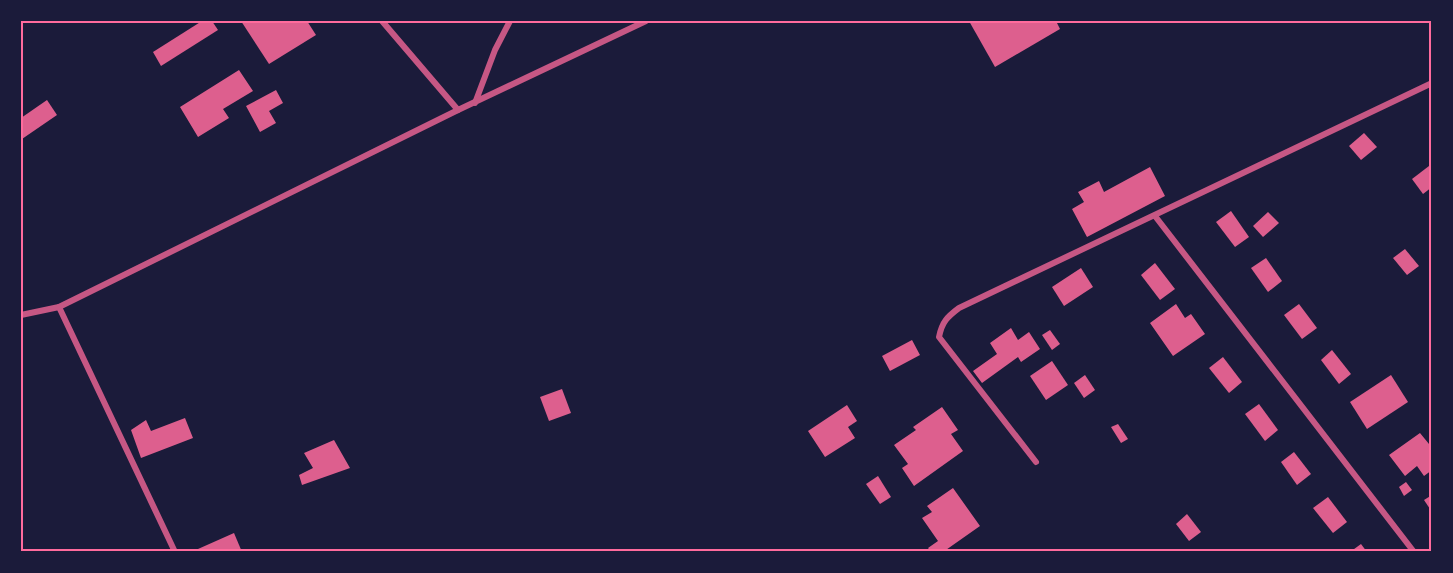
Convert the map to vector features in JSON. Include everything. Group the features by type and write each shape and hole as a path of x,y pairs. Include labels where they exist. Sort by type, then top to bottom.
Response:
{"street":[{"path":"382,21 458,110"},
{"path":"475,103 495,50 510,21"},
{"path":"21,315 59,307 458,110 646,21"},
{"path":"1036,462 939,337 946,318 959,308 1432,84"},
{"path":"1155,216 1414,552"},
{"path":"59,307 175,552"}],"building":[{"path":"202,21 212,21 218,30 161,66 153,52"},
{"path":"241,21 307,21 316,35 269,64"},
{"path":"969,21 1056,21 1060,29 995,67"},
{"path":"239,70 253,91 223,109 229,118 198,137 180,107"},
{"path":"276,90 283,103 269,111 276,123 260,132 246,106"},
{"path":"47,100 57,115 22,139 21,118"},
{"path":"1364,133 1377,147 1361,160 1349,146"},
{"path":"1429,166 1432,170 1432,187 1423,194 1412,179"},
{"path":"1150,167 1165,196 1087,237 1072,209 1084,202 1078,192 1099,181 1104,192"},
{"path":"1231,211 1249,237 1235,247 1216,222"},
{"path":"1268,212 1279,223 1263,237 1253,226"},
{"path":"1405,249 1419,266 1407,275 1393,258"},
{"path":"1266,258 1282,281 1268,292 1251,268"},
{"path":"1155,263 1175,289 1160,300 1141,275"},
{"path":"1081,268 1093,287 1064,306 1052,287"},
{"path":"1176,304 1185,318 1191,314 1205,334 1173,356 1150,323"},
{"path":"1299,304 1317,328 1302,339 1284,315"},
{"path":"1011,328 1018,340 1029,332 1040,349 1021,362 1018,357 982,383 973,371 997,354 990,343"},
{"path":"1050,330 1060,344 1052,350 1042,335"},
{"path":"912,340 920,355 890,371 882,356"},
{"path":"1332,350 1351,374 1339,384 1321,360"},
{"path":"1223,357 1242,382 1229,393 1209,368"},
{"path":"1052,361 1068,385 1046,400 1030,376"},
{"path":"1085,375 1095,390 1084,398 1074,383"},
{"path":"1391,375 1408,402 1367,429 1350,402"},
{"path":"562,389 571,413 549,421 540,397"},
{"path":"1259,404 1278,430 1265,441 1245,414"},
{"path":"847,405 857,421 848,427 855,438 825,457 808,431"},
{"path":"942,407 958,430 951,434 963,451 914,486 902,468 908,464 894,445 916,430 913,427"},
{"path":"185,418 193,438 141,458 131,430 146,420 151,431"},
{"path":"1118,424 1128,439 1121,443 1111,427"},
{"path":"1420,433 1429,444 1432,442 1432,470 1424,476 1417,466 1405,476 1389,455"},
{"path":"334,440 350,468 302,485 299,475 313,468 304,453"},
{"path":"1294,452 1311,474 1297,485 1281,462"},
{"path":"878,476 891,497 880,504 866,484"},
{"path":"1406,482 1412,490 1404,496 1399,487"},
{"path":"953,488 980,526 943,552 931,552 928,548 938,541 922,518 932,512 927,506"},
{"path":"1432,495 1432,512 1424,500"},
{"path":"1328,497 1347,522 1333,533 1313,508"},
{"path":"1187,514 1201,532 1189,541 1176,524"},
{"path":"234,533 242,552 199,552 198,549"},
{"path":"1361,544 1367,552 1350,552"}]}
